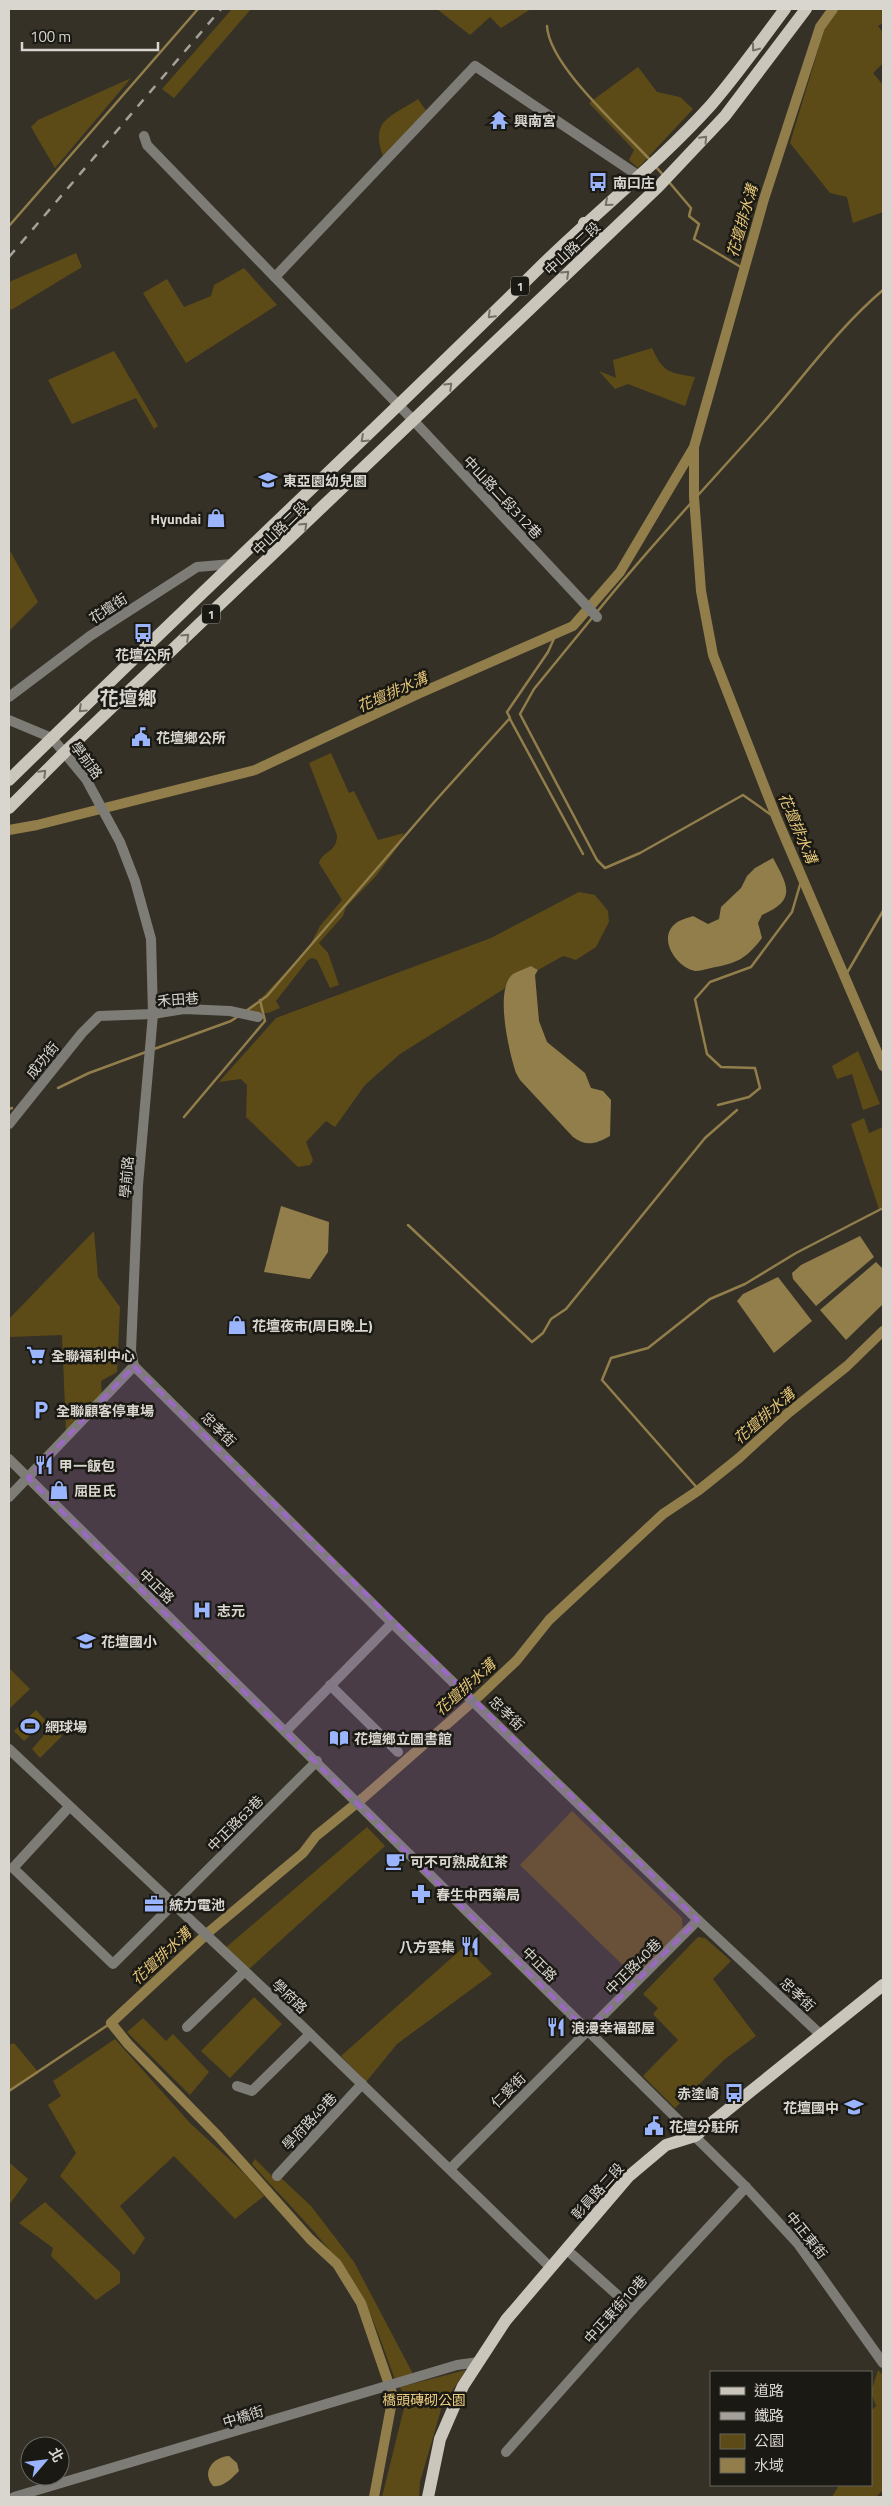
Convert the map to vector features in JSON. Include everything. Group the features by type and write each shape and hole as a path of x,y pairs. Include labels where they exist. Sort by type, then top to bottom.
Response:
{"main road":[{"name":"1","path":"642,174 714,101 784,9"},
{"name":"中山路二段","path":"9,780 232,564 407,413 604,238 658,187 741,97 806,9"},
{"name":"中山路二段","path":"9,808 407,413 584,223 642,174"},
{"path":"584,223 604,238"},
{"name":"彰員路二段","path":"428,2497 440,2439 463,2386 506,2320 566,2248 640,2165 666,2145 695,2136 883,1985"}],"street":[{"path":"275,277 475,66 642,174"},
{"name":"中山路二段312巷","path":"144,136 147,145 407,413 579,600 597,617"},
{"name":"花壇街","path":"9,697 90,636 198,567 232,564"},
{"path":"9,720 52,738"},
{"name":"學前路","path":"52,738 86,779 107,818 135,881 151,939 153,1014 138,1186 131,1351 134,1366"},
{"name":"禾田巷","path":"99,1016 153,1014 184,1009 230,1011 258,1017"},
{"name":"成功街","path":"9,1124 82,1033 99,1016"},
{"path":"9,1497 134,1366"},
{"name":"忠孝街","path":"134,1366 392,1622 698,1920 821,2035"},
{"name":"中正路","path":"9,1459 695,2136"},
{"path":"286,1732 392,1622"},
{"path":"330,1685 398,1752"},
{"name":"學府路","path":"9,1749 310,2034 550,2267"},
{"name":"中正路63巷","path":"11,1868 114,1964 317,1761"},
{"path":"11,1868 69,1807"},
{"name":"中正路40巷","path":"587,2031 698,1920"},
{"path":"188,2027 244,1972"},
{"name":"仁愛街","path":"450,2169 587,2031"},
{"path":"237,2086 252,2091 310,2034"},
{"name":"學府路49巷","path":"277,2176 362,2084"},
{"name":"中正東街","path":"695,2136 793,2238 883,2363"},
{"name":"中正東街10巷","path":"506,2452 633,2309 746,2187"},
{"path":"566,2248 633,2309"},
{"name":"中橋街","path":"14,2497 399,2384 456,2365 479,2362"}],"highlighted area":[{"path":"134,1366 698,1920 587,2031 28,1478"}],"green space":[{"path":"232,9 251,9 174,98 162,89"},
{"path":"437,9 531,9 501,28 490,17 470,35"},
{"path":"839,9 883,9 883,23 878,26 883,33 883,63 873,73 883,85 883,212 853,223 847,197 830,193 790,143 825,27"},
{"path":"638,67 657,92 680,97 693,109 638,168 629,160 634,150 589,103"},
{"path":"131,78 55,168 31,127 38,120"},
{"path":"418,99 427,112 384,159 379,136 384,122"},
{"path":"76,253 82,267 11,310 9,306 9,282"},
{"path":"244,268 277,305 186,363 143,293 167,279 184,307 211,296 214,285"},
{"path":"652,348 660,363 668,370 695,377 685,406 628,384 615,389 599,371 616,378 613,360"},
{"path":"114,351 158,426 154,429 136,398 72,424 48,380"},
{"path":"9,549 38,602 9,631"},
{"path":"331,753 349,793 354,791 378,840 404,833 399,845 376,876 346,907 343,916 319,943 328,953 339,985 330,988 317,960 312,958 308,960 276,1001 280,1008 268,1013 248,1012 308,949 320,926 342,900 319,863 323,856 335,845 337,835 309,763"},
{"path":"579,892 595,895 608,911 609,922 596,947 576,960 563,956 538,970 531,966 512,975 504,989 400,1054 365,1085 335,1127 326,1121 306,1142 313,1160 310,1165 298,1167 246,1117 247,1085 241,1079 219,1082 276,1018 491,938"},
{"path":"858,1051 880,1104 863,1110 852,1074 837,1079 832,1066"},
{"path":"864,1118 869,1133 883,1127 883,1206 879,1209 851,1124"},
{"path":"94,1231 98,1277 120,1307 117,1372 101,1381 102,1396 66,1432 62,1335 9,1337 9,1319"},
{"path":"9,1668 30,1689 9,1709"},
{"name":"網球場","path":"36,1710 46,1721 24,1741 14,1731"},
{"name":"網球場","path":"52,1726 62,1736 40,1758 32,1749"},
{"path":"572,1811 682,1918 683,1933 636,1978 520,1865"},
{"path":"367,1827 385,1846 249,1969 224,1949"},
{"path":"698,1937 705,1938 731,1961 713,1979 756,2036 725,2059 675,2108 643,2076 678,2040 653,2014 658,2008 643,1994"},
{"path":"465,1946 492,1974 397,2044 366,2082 341,2056"},
{"path":"254,1997 282,2024 230,2078 201,2051"},
{"path":"143,2018 166,2041 173,2034 209,2072 190,2095 127,2032"},
{"path":"115,2039 190,2123 245,2174 264,2196 235,2219 174,2156 120,2206 145,2238 134,2255 60,2176 76,2153 48,2105 61,2096 53,2081"},
{"path":"14,2043 39,2073 9,2091 9,2045"},
{"path":"255,2159 274,2178 278,2175 311,2206 354,2262 413,2374 395,2379 370,2314 349,2276 323,2242 252,2164"},
{"path":"11,2164 28,2179 9,2205 9,2165"},
{"path":"45,2202 120,2272 120,2283 96,2300 51,2256 53,2248 19,2223"},
{"name":"橋頭磚砌公園","path":"466,2370 442,2406 420,2482 419,2497 382,2497 406,2400 400,2387"},
{"path":"878,2370 883,2375 883,2490 876,2497 832,2497 838,2486 872,2486 872,2410 876,2406 872,2389"}],"water":[{"path":"773,858 783,877 786,891 785,898 781,904 762,915 758,923 762,938 751,951 734,962 695,971 688,969 676,959 669,945 668,937 670,930 675,924 693,916 708,924 719,919 721,907 741,888 747,876 755,868"},
{"path":"531,966 538,970 535,975 539,1021 547,1042 585,1073 591,1088 603,1091 611,1100 610,1136 600,1141 587,1143 573,1137 520,1080 516,1073 507,1036 504,993 507,982 513,974"},
{"path":"281,1206 329,1222 328,1252 310,1279 264,1272"},
{"path":"860,1236 874,1257 816,1306 793,1279 792,1273 801,1265"},
{"path":"876,1262 883,1269 883,1304 846,1340 820,1310"},
{"path":"778,1277 812,1321 774,1353 737,1301 743,1294"},
{"path":"229,2456 237,2463 239,2471 224,2484 213,2486 208,2476 210,2466 218,2459"}],"waterway":[{"path":"9,226 198,9"},
{"name":"花壇排水溝","path":"9,830 37,825 255,770 418,694 573,626 620,572 694,447 764,199 820,27 833,9"},
{"path":"547,26 551,42 560,60 573,78 651,161"},
{"path":"656,167 664,176"},
{"path":"669,182 691,208 689,216 699,224 694,239 744,269"},
{"path":"597,612 851,320 883,290"},
{"name":"花壇排水溝","path":"694,448 694,497 701,591 713,655 777,819 883,1066"},
{"path":"592,618 534,689 520,714 597,860 605,868 640,853 743,795 777,819"},
{"path":"246,1011 267,996 436,800 510,718 507,712 548,652 556,634"},
{"path":"510,719 583,854"},
{"path":"718,1105 749,1097 760,1088 755,1068 721,1067 707,1054 695,999 710,982 751,967 792,912 802,878"},
{"path":"844,978 883,911"},
{"path":"184,1117 265,1021 260,1000"},
{"path":"154,1049 231,1021 237,1017"},
{"path":"58,1088 89,1073 146,1052"},
{"path":"408,1225 532,1342 543,1333 551,1319 566,1309 705,1138 737,1110"},
{"path":"699,1490 602,1380 611,1358 648,1348 710,1299 745,1284 796,1253 883,1208"},
{"name":"花壇排水溝","path":"374,2497 393,2396 361,2303 337,2264 310,2239 218,2136 128,2044 111,2023 210,1931 303,1853 316,1836 363,1798 479,1696 517,1660 549,1620 663,1514 699,1490 739,1458 787,1414 847,1366 883,1331"},
{"name":"花壇排水溝","path":"9,2091 111,2023"}],"railway":[{"path":"9,257 221,9"}],"place":[{"name":"興南宮","path":"499,120"},
{"name":"南口庄","path":"598,182"},
{"name":"東亞園幼兒園","path":"268,480"},
{"name":"Hyundai","path":"216,518"},
{"name":"花壇公所","path":"143,633"},
{"name":"花壇鄉公所","path":"141,737"},
{"name":"花壇夜市(周日晚上)","path":"237,1325"},
{"name":"全聯福利中心","path":"36,1355"},
{"name":"全聯顧客停車場","path":"41,1410"},
{"name":"甲一飯包","path":"44,1465"},
{"name":"屈臣氏","path":"59,1490"},
{"name":"志元","path":"202,1610"},
{"name":"花壇國小","path":"86,1641"},
{"name":"網球場","path":"30,1726"},
{"name":"花壇鄉立圖書館","path":"339,1738"},
{"name":"可不可熟成紅茶","path":"395,1861"},
{"name":"春生中西藥局","path":"421,1894"},
{"name":"統力電池","path":"154,1904"},
{"name":"八方雲集","path":"470,1946"},
{"name":"浪漫幸福部屋","path":"556,2027"},
{"name":"赤塗崎","path":"734,2093"},
{"name":"花壇國中","path":"854,2107"},
{"name":"花壇分駐所","path":"654,2126"}],"district":[{"name":"花壇鄉","path":"128,697"}]}
